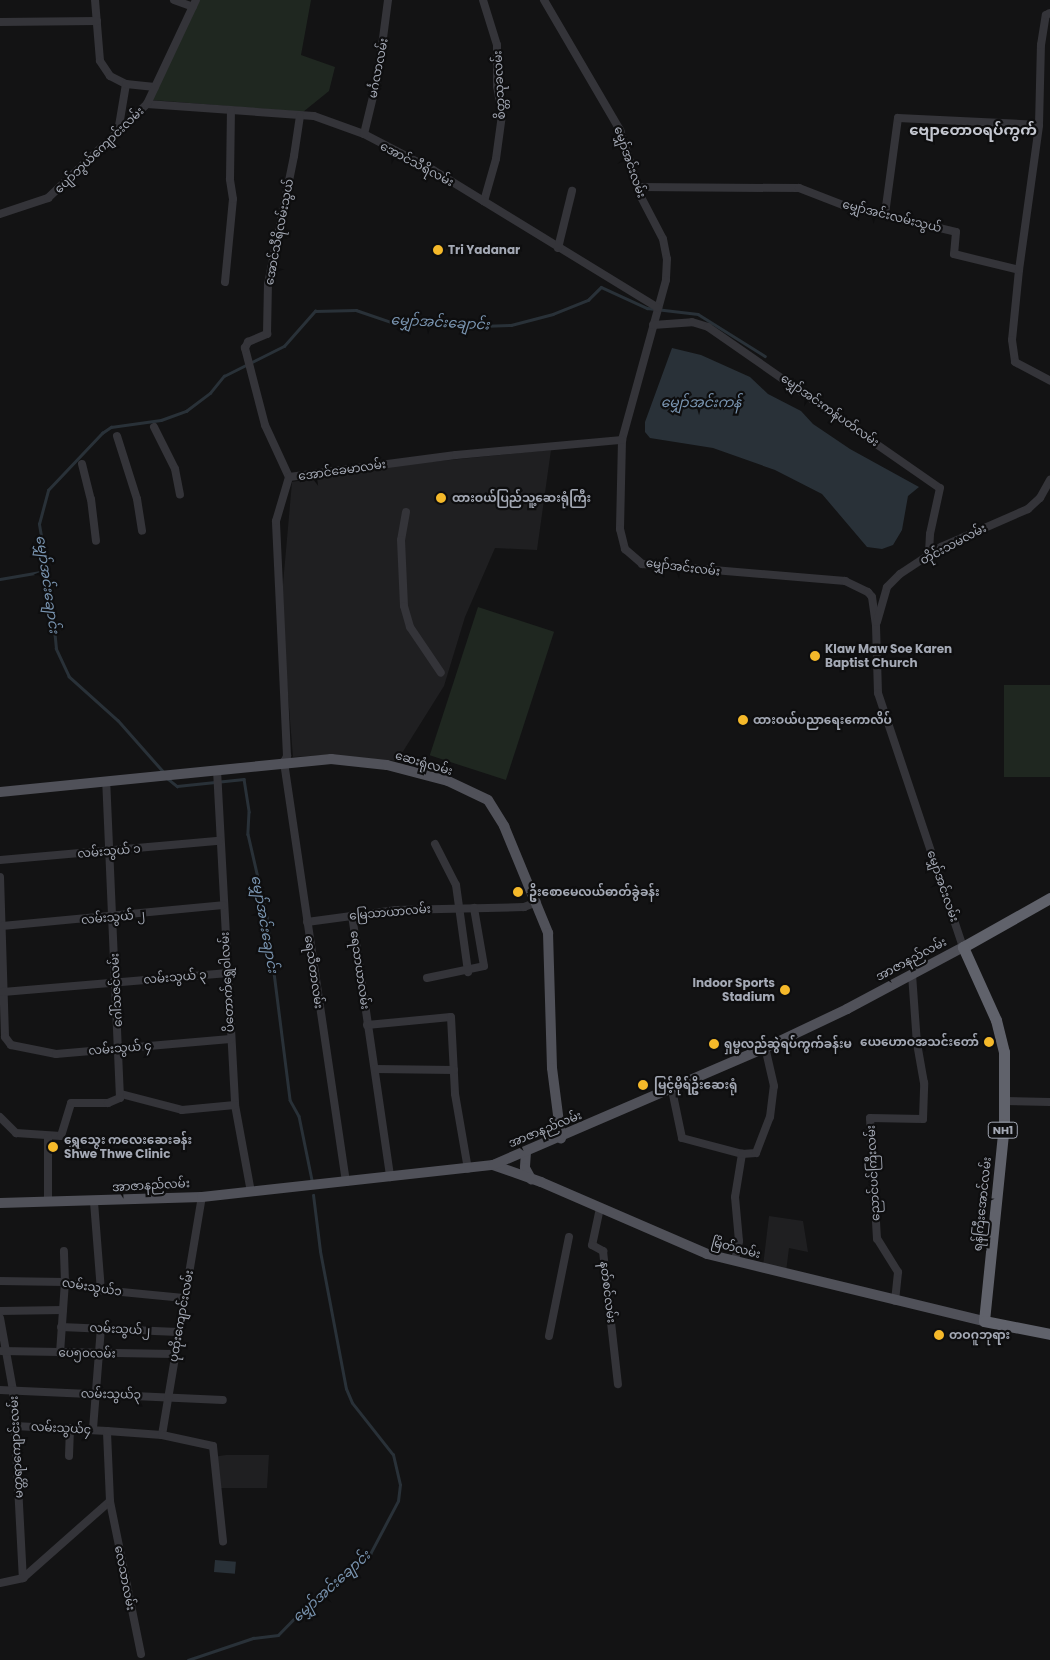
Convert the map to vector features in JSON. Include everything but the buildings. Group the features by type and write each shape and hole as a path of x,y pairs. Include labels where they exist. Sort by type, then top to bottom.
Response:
{"highway":[{"name":"အာဇာနည်လမ်း","path":"963,946 1050,898"},
{"name":"ရန်ကြီးအောင်လမ်း","path":"963,946 996,1020 1004,1052 1004,1101 984,1321"},
{"path":"984,1321 1050,1334"}],"main road":[{"name":"ဆေးရုံလမ်း","path":"0,792 284,762 331,759 362,760 448,781 488,800 504,826 537,902 548,934 551,953 552,1068 560,1138"},
{"name":"အာဇာနည်လမ်း","path":"0,1203 94,1202 202,1197 493,1165 672,1090 765,1048 912,974 963,946"},
{"path":"526,1152 525,1168 531,1178"},
{"name":"မြိတ်လမ်း","path":"493,1165 531,1178 707,1254 894,1301 984,1321"}],"street":[{"path":"95,0 100,61 110,76 126,84 155,87"},
{"path":"174,0 194,4"},
{"name":"မင်္ဂလာလမ်း","path":"364,134 378,76 388,0"},
{"name":"စိတ္တသုခလမ်း","path":"483,0 497,45 497,86 502,115 496,159 484,201"},
{"name":"မျှော်အင်းလမ်း","path":"544,0 620,130 638,187 665,247 666,280 622,440 620,528 625,550 632,558 642,564 845,581 858,585 872,598 876,626 878,693 963,946"},
{"name":"ပျော်ဘွယ်ကျောင်းလမ်း","path":"0,214 48,198 118,133 146,104 194,4"},
{"path":"1050,13 1046,15 1041,45 1039,125 1019,270 1012,340 1015,362 1050,380"},
{"path":"0,22 97,21"},
{"path":"118,133 126,84"},
{"name":"အောင်သီရိလမ်း","path":"146,104 314,116 364,134 484,201 658,308"},
{"path":"225,282 233,199 230,179 231,111"},
{"name":"အောင်သီရိလမ်းသွယ်","path":"289,478 265,425 245,348 248,342 267,334 268,284 294,156 300,116"},
{"path":"885,214 898,118 1039,125"},
{"name":"မျှော်အင်းလမ်းသွယ်","path":"638,187 799,188 843,205 956,232 954,254 1019,270"},
{"path":"558,248 572,191"},
{"name":"မျှော်အင်းကန်ပတ်လမ်း","path":"653,325 692,322 708,327 940,488 930,534 929,555"},
{"path":"154,427 175,469 180,495"},
{"path":"117,436 136,499 142,531"},
{"name":"အောင်ခေမာလမ်း","path":"284,762 287,756 276,522 289,478 456,455 622,440"},
{"path":"82,464 91,499 96,542"},
{"name":"တိုင်းသမလမ်း","path":"876,626 887,587 900,574 929,555 1028,509 1040,498 1050,480"},
{"path":"406,512 401,540 404,606 410,627 441,673"},
{"name":"ရေသီတာလမ်း","path":"284,762 306,922 346,1182"},
{"name":"ပိတောက်ရွှေဝါလမ်း","path":"217,770 219,841 235,1105 251,1192"},
{"name":"ဂေါ်သဇင်လမ်း","path":"106,782 121,1094"},
{"name":"လမ်းသွယ် ၁","path":"0,860 219,841"},
{"path":"435,844 456,885 462,908 468,972"},
{"path":"0,877 3,992"},
{"name":"မြေသာယာလမ်း","path":"306,922 352,915 462,908 524,907 537,902"},
{"name":"လမ်းသွယ် ၂","path":"2,926 223,906"},
{"path":"427,978 468,972 484,966 474,908"},
{"name":"ရေသာယာလမ်း","path":"352,915 367,1025 376,1069 390,1177"},
{"name":"လမ်းသွယ် ၃","path":"3,992 228,973"},
{"name":"ညောင်ပင်ကြီးလမ်း","path":"894,1301 898,1272 877,1239 870,1118 923,1119 924,1083 917,1044 912,974"},
{"name":"လမ်းသွယ် ၄","path":"3,992 5,1038 11,1045 56,1054 230,1039"},
{"name":"ရေသာယာလမ်း","path":"367,1025 451,1017 454,1070 468,1169"},
{"path":"672,1090 682,1138 742,1154 756,1153 770,1117 774,1086 765,1048"},
{"path":"376,1069 454,1070"},
{"path":"0,1117 16,1133 48,1138 64,1135 71,1103 108,1103 119,1100 121,1094 182,1110 235,1105"},
{"path":"1004,1101 1050,1102"},
{"path":"48,1138 48,1201"},
{"path":"735,1260 739,1241 735,1197 742,1154"},
{"name":"ပုထိုးကျောင်းလမ်း","path":"162,1435 174,1354 202,1197"},
{"path":"94,1202 101,1290"},
{"name":"နတ်စင်လမ်း","path":"600,1208 592,1245 603,1250 618,1384"},
{"path":"549,1336 569,1237"},
{"path":"60,1353 65,1282 64,1251"},
{"name":"လမ်းသွယ်၁","path":"0,1281 65,1282 101,1290 184,1298"},
{"path":"0,1311 62,1310"},
{"name":"မတ္တရာကျောင်းလမ်း","path":"0,1318 3,1351 13,1390 23,1578"},
{"name":"လမ်းသွယ်၂","path":"61,1328 178,1332"},
{"path":"93,1429 101,1328"},
{"name":"ပေ၅၀လမ်း","path":"3,1351 174,1354"},
{"name":"လမ်းသွယ်၃","path":"0,1390 168,1395 223,1400"},
{"name":"လမ်းသွယ်၄","path":"15,1426 107,1431"},
{"path":"69,1456 70,1428"},
{"path":"0,1583 23,1578 110,1501 107,1431 162,1435 213,1446 223,1541"},
{"name":"လေသာလမ်း","path":"110,1501 141,1654"}],"shaded area":[{"path":"198,0 311,0 301,55 335,67 329,91 303,112 152,100"},
{"path":"551,450 537,550 495,548 465,617 444,686 397,761 325,755 293,757 281,607 292,482 390,466"},
{"path":"478,607 554,632 506,780 430,755"},
{"path":"1004,685 1050,685 1050,777 1004,777"},
{"path":"769,1216 803,1221 808,1252 789,1248 786,1272 763,1266"},
{"path":"226,1455 269,1455 267,1488 215,1488 213,1457"}],"water":[{"name":"မျှော်အင်းကန်","path":"672,348 701,355 750,377 768,394 801,411 813,424 850,449 919,487 908,496 902,530 893,545 882,549 867,547 822,494 775,470 713,448 650,438 645,432 645,422"},
{"path":"215,1560 236,1562 235,1574 214,1572"}],"waterway":[{"name":"မျှော်အင်းချောင်း","path":"163,772 118,721 69,677 56,649 50,588 39,524 48,490 102,433 111,427 161,420 186,411 210,393 224,376 284,346 315,311 356,310 391,322 481,326 511,325 553,314 588,300 601,287 647,308 698,314 765,356"},
{"path":"0,579 47,571"},
{"name":"မျှော်အင်းချောင်း","path":"167,778 177,786 244,779 249,812 248,834 267,917 290,1100 299,1116 312,1180"},
{"name":"မျှော်အင်းချောင်း","path":"188,1660 253,1638 278,1635 318,1594 370,1554 398,1501 400,1485 393,1455 352,1403 346,1389 320,1251 313,1195"}],"place":[{"name":"Tri Yadanar","path":"438,250"},
{"name":"ထားဝယ်ပြည်သူ့ဆေးရုံကြီး","path":"441,498"},
{"name":"Klaw Maw Soe Karen Baptist Church","path":"815,656"},
{"name":"ထားဝယ်ပညာရေးကောလိပ်","path":"743,720"},
{"name":"ဦးစောမေလယ်ဓာတ်ခွဲခန်း","path":"518,892"},
{"name":"Indoor Sports Stadium","path":"785,990"},
{"name":"ယေဟောဝအသင်းတော်","path":"989,1042"},
{"name":"ရှမ္မလည်ဆွဲရပ်ကွက်ခန်းမ","path":"714,1044"},
{"name":"မြင့်မိုရ်ဦးဆေးရုံ","path":"643,1085"},
{"name":"ရွှေသွေး ကလေးဆေးခန်း Shwe Thwe Clinic","path":"53,1147"},
{"name":"တဝဂူဘုရား","path":"939,1335"}],"district":[{"name":"ဗျောတောဝရပ်ကွက်","path":"973,130"}]}
